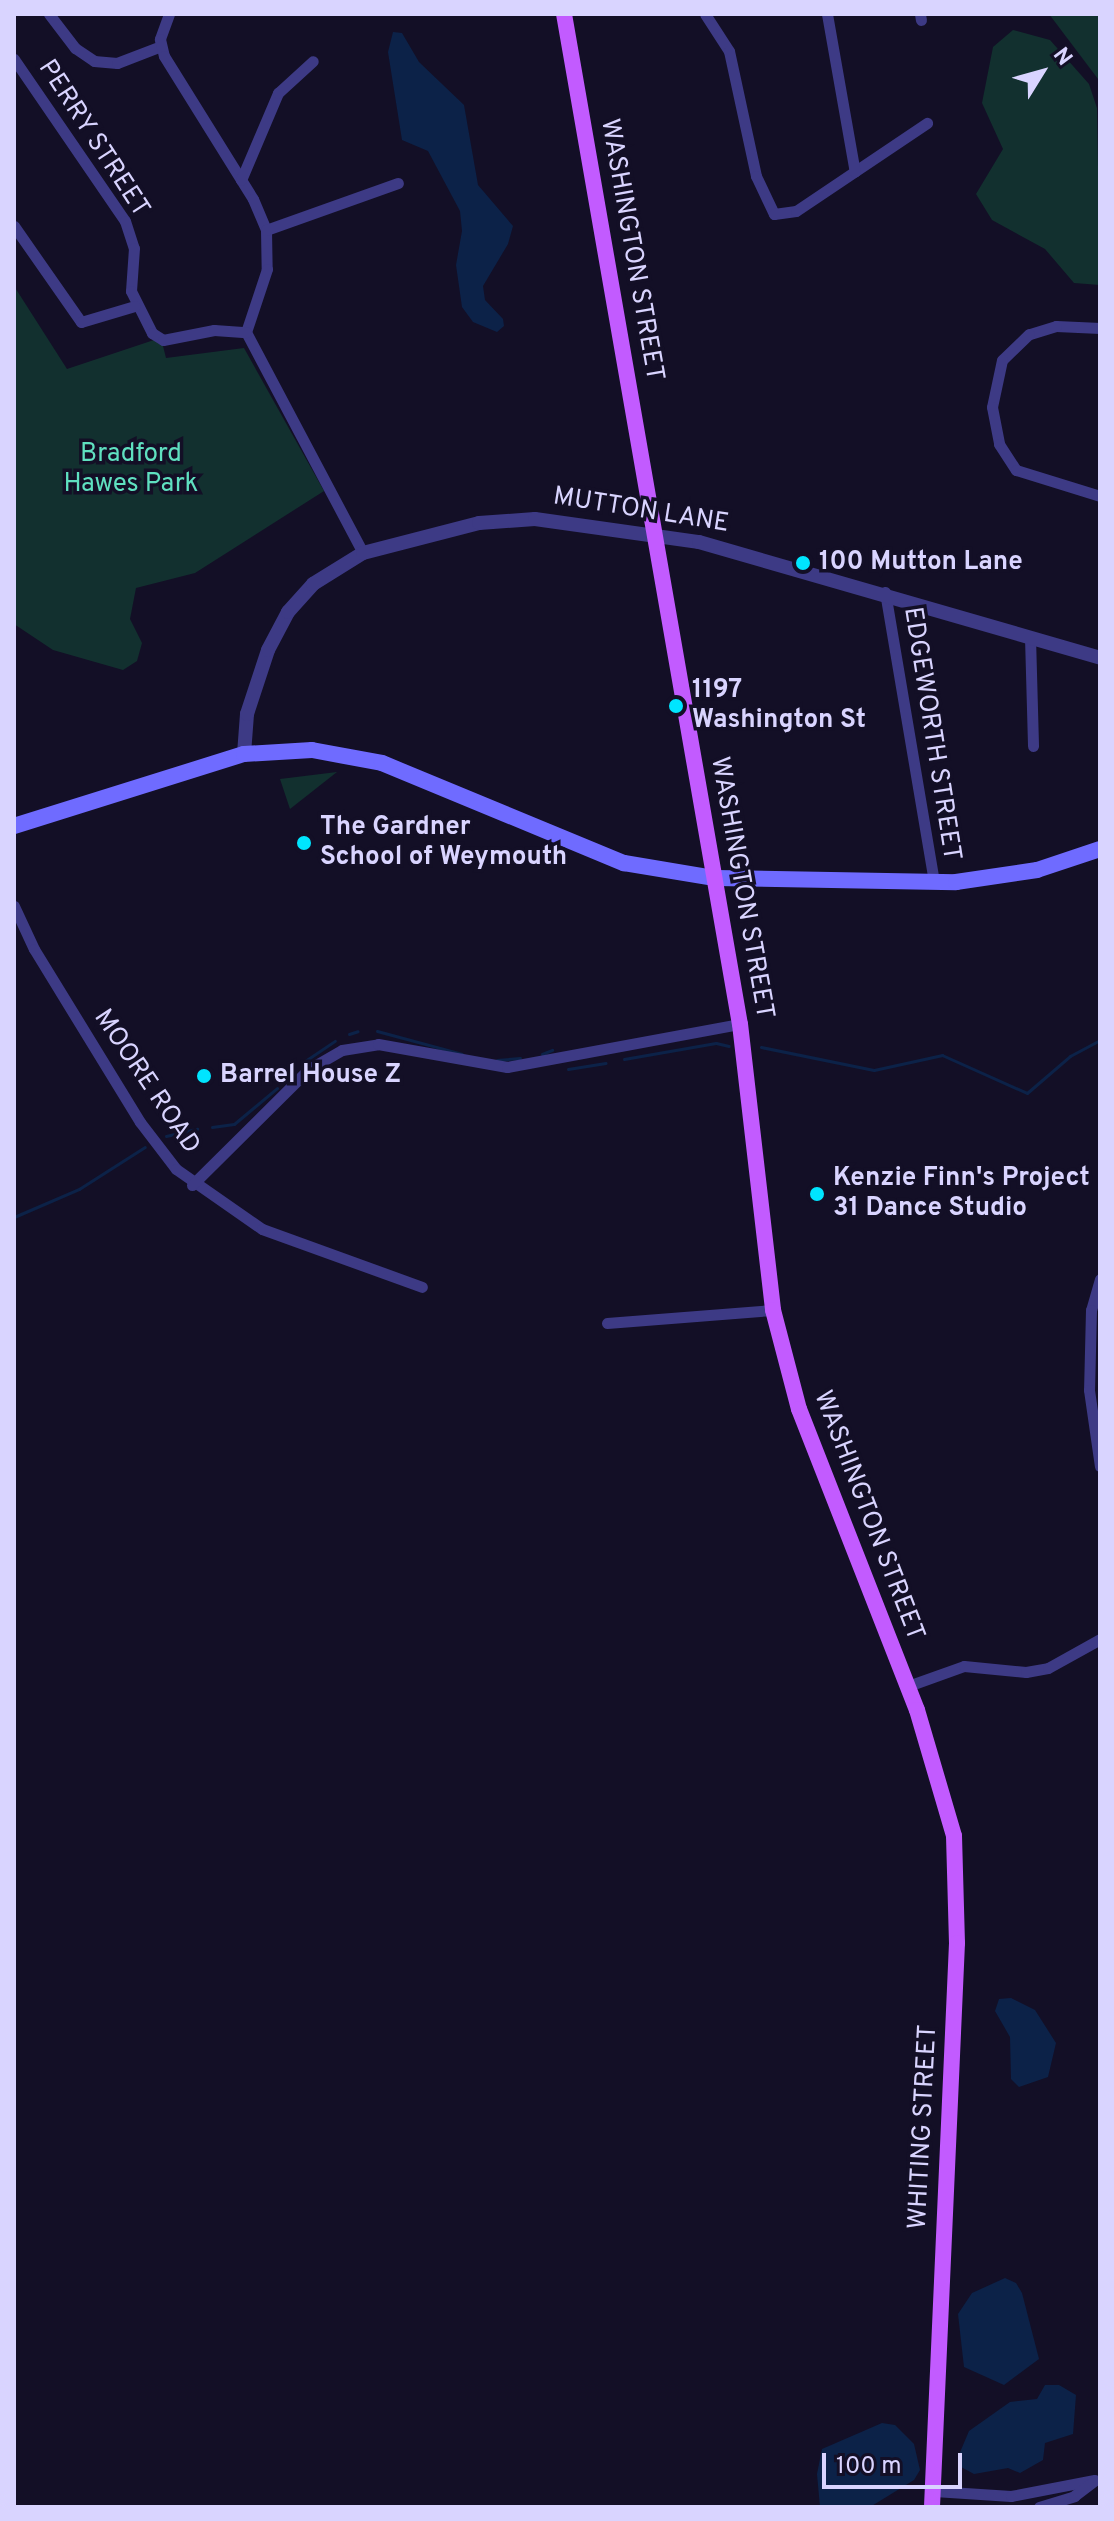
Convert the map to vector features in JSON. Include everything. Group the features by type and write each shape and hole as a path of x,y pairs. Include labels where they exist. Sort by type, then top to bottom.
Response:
{"main road":[{"name":"WASHINGTON STREET","path":"564,14 658,534 740,1024 773,1310 811,1444 932,1752"},
{"path":"14,826 244,754 349,754 403,771 609,858 715,878 934,883 1011,875 1100,849"},
{"name":"WHITING STREET","path":"932,1752 954,1836 958,1912 933,2499"}],"street":[{"path":"49,14 75,48 94,61 117,63 161,46"},
{"path":"169,14 161,46 241,180 266,230 267,269 246,332 363,553"},
{"path":"705,14 729,51 756,176 768,207 780,215 796,211 927,123"},
{"path":"827,14 855,172"},
{"name":"PERRY STREET","path":"14,59 125,221 134,248 135,306"},
{"path":"241,180 278,93 313,61"},
{"path":"266,230 398,183"},
{"path":"14,226 81,322 135,306 163,340 214,330 246,332"},
{"path":"1100,328 1056,326 1029,334 1002,360 992,407 999,444 1016,470 1100,496"},
{"name":"MUTTON LANE","path":"244,754 247,714 278,629 313,584 363,553 425,533 504,521 535,519 658,534 885,592 1100,658"},
{"name":"EDGEWORTH STREET","path":"885,592 934,883"},
{"path":"1030,637 1033,746"},
{"name":"MOORE ROAD","path":"14,906 34,949 140,1122 192,1185 284,1239 422,1287"},
{"path":"192,1185 309,1069 342,1050 378,1044 507,1067 740,1024"},
{"path":"1100,1279 1091,1310 1089,1351 1092,1427 1100,1466"},
{"path":"607,1323 773,1310"},
{"path":"908,1686 964,1666 1026,1672 1048,1668 1100,1639"},
{"path":"933,2499 1021,2496 1097,2478"},
{"path":"1039,2507 1074,2496 1097,2478"}],"green space":[{"path":"1049,14 1100,14 1100,81 1098,79"},
{"path":"1013,30 1050,40 1089,84 1097,108 1100,285 1074,283 1045,249 992,220 976,194 1003,149 982,103 993,47"},
{"name":"Bradford Hawes Park","path":"14,286 67,369 154,340 162,342 166,358 244,348 324,491 195,573 136,588 130,619 142,643 137,661 123,670 53,650 14,624"},
{"path":"337,772 290,809 280,779"}],"water":[{"path":"393,32 402,33 419,62 464,105 478,185 513,226 508,244 483,286 485,300 503,319 504,326 497,332 473,322 462,307 456,265 462,231 460,211 428,151 402,140 388,52"},
{"path":"1011,1998 1035,2010 1056,2043 1048,2077 1019,2087 1011,2079 1010,2037 995,2011 999,1999"},
{"path":"1005,2278 1016,2283 1022,2293 1039,2359 1004,2385 964,2367 958,2314 972,2293"},
{"path":"1045,2385 1059,2385 1076,2395 1073,2434 1045,2443 1043,2460 1020,2473 1008,2468 974,2474 961,2467 958,2457 969,2431 1010,2402 1037,2399"},
{"path":"882,2423 895,2425 914,2444 920,2470 914,2480 870,2507 820,2507 817,2474 822,2449"}],"waterway":[{"path":"349,1034 358,1031"},
{"path":"377,1031 462,1054"},
{"path":"761,1047 874,1070 942,1055 1027,1093 1070,1056 1100,1040"},
{"path":"305,1061 335,1041"},
{"path":"624,1059 716,1043 729,1046"},
{"path":"542,1054 552,1050"},
{"path":"497,1060 520,1058"},
{"path":"568,1069 606,1063"},
{"path":"212,1127 234,1124 277,1088"},
{"path":"166,1136 197,1129"},
{"path":"14,1217 79,1189 145,1147"}],"place":[{"name":"100 Mutton Lane","path":"803,563"},
{"name":"1197 Washington St","path":"676,706"},
{"name":"The Gardner School of Weymouth","path":"304,843"},
{"name":"Barrel House Z","path":"204,1076"},
{"name":"Kenzie Finn's Project 31 Dance Studio","path":"817,1194"}]}
